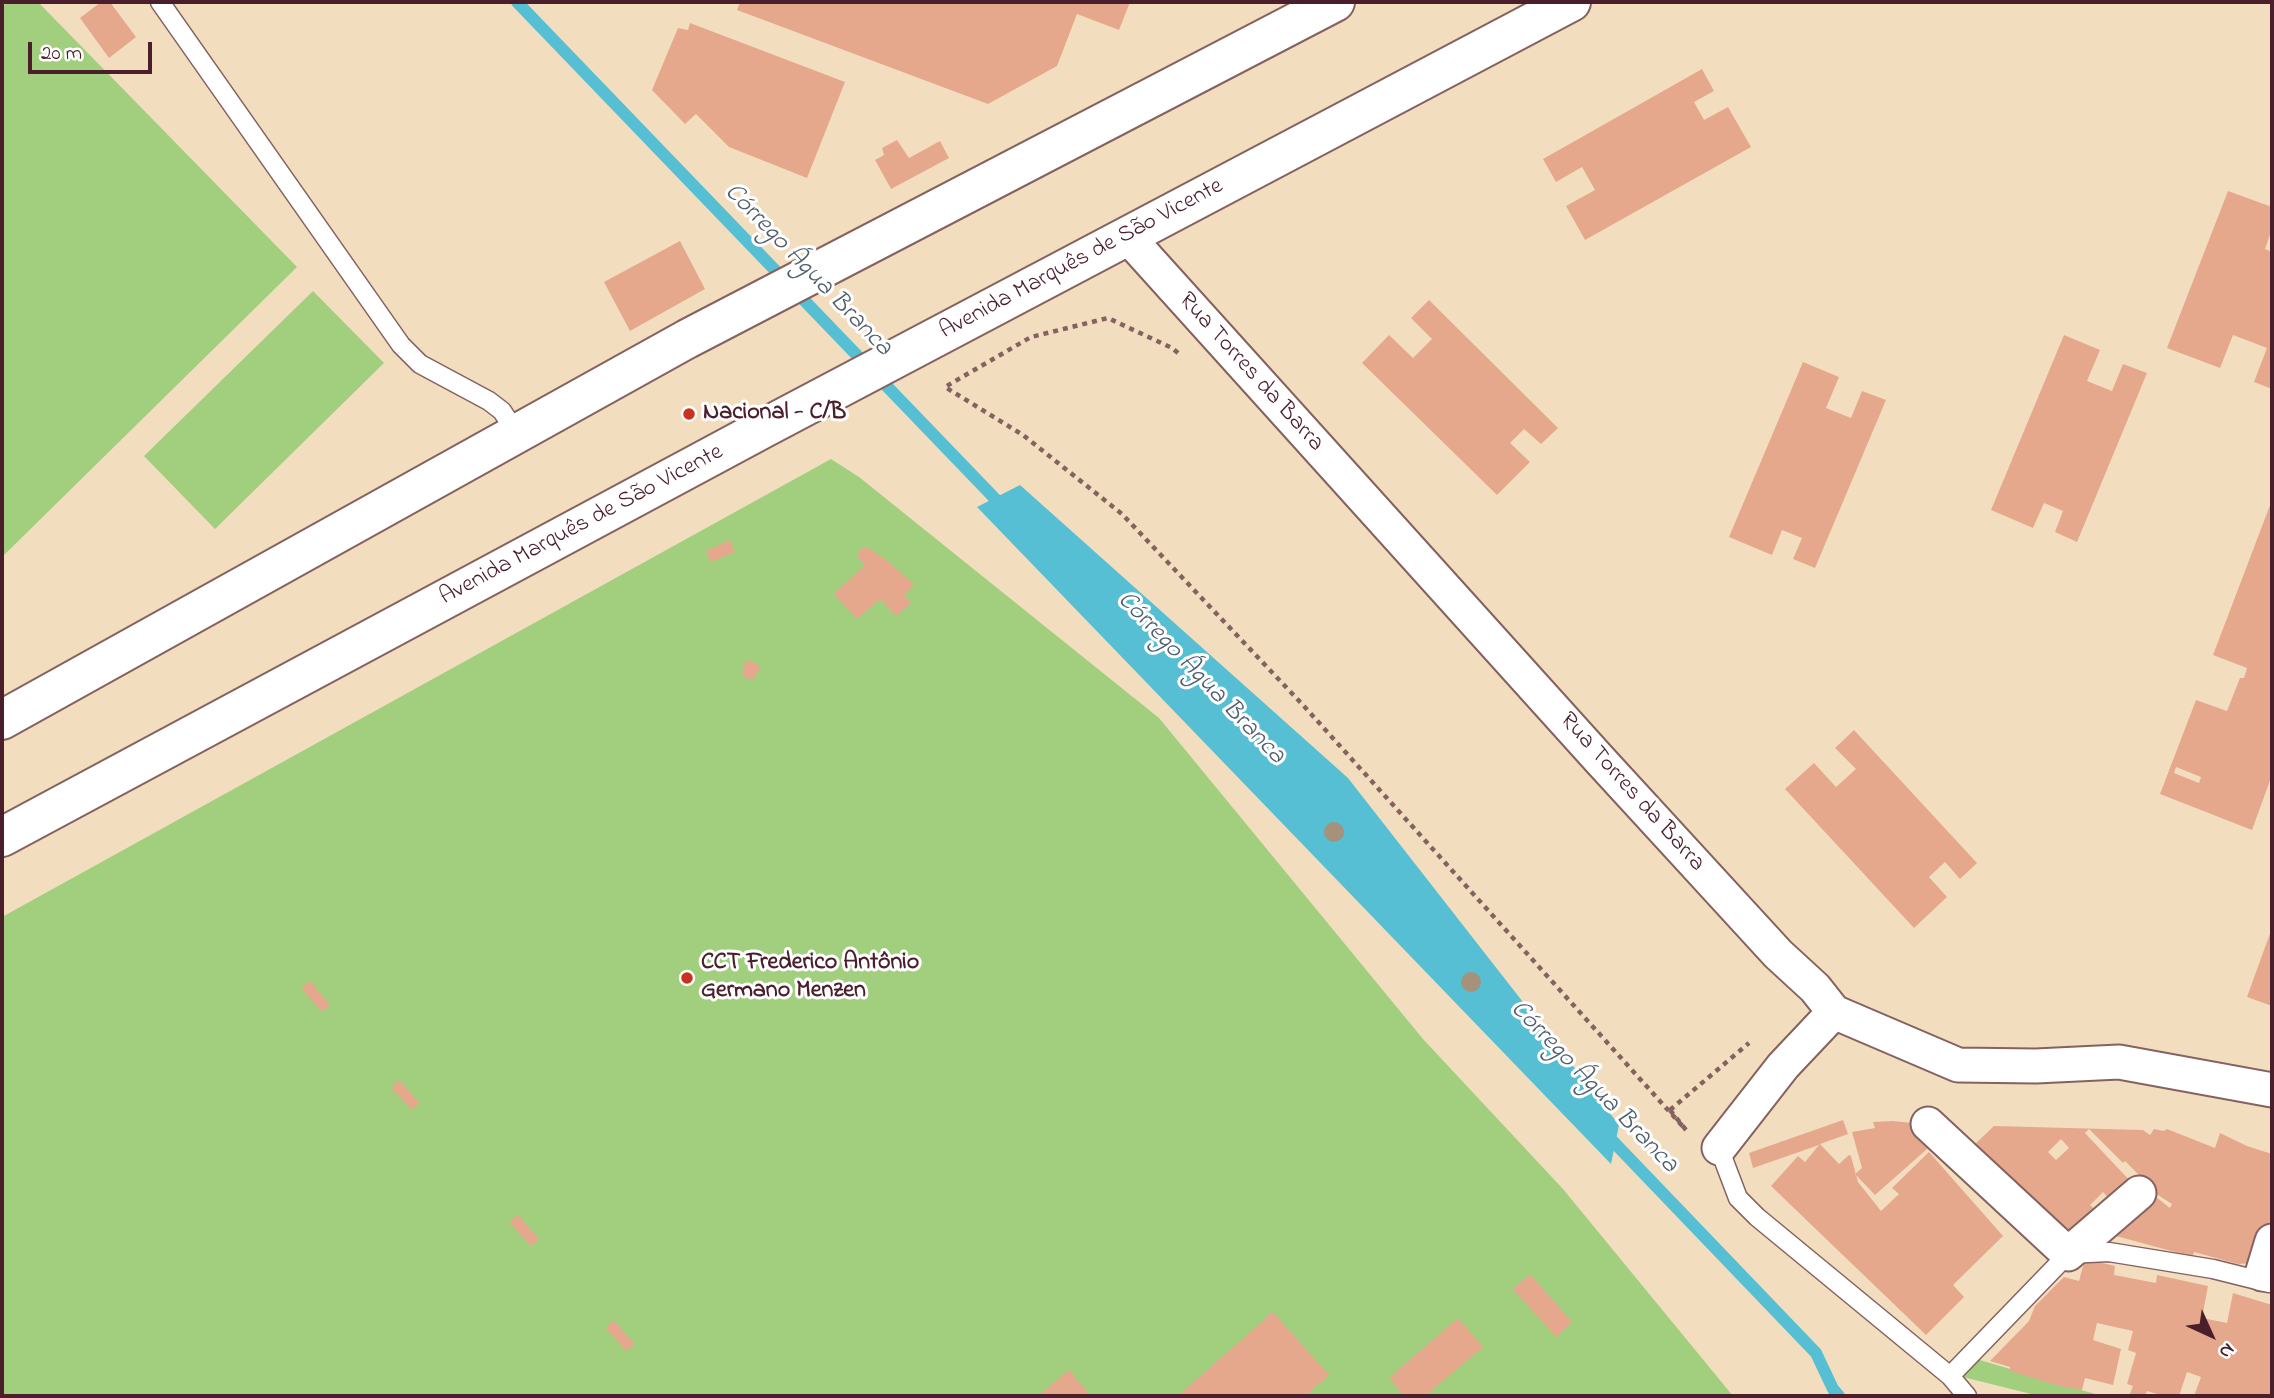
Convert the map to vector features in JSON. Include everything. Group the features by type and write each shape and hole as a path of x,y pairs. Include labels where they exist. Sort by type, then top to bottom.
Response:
{"main road":[{"path":"2,720 687,339 1335,2"},
{"name":"Avenida Marquês de São Vicente","path":"2,837 764,428 1571,2"}],"street":[{"name":"Rua Torres da Barra","path":"1128,236 1598,759 1778,954 1815,988 1834,1012 1958,1065 2036,1066 2119,1062 2272,1090"},
{"path":"1719,1148 1783,1066 1834,1012"},
{"path":"1928,1124 2068,1254 2139,1194"},
{"path":"2267,1279 2272,1241"}],"lane":[{"path":"160,2 401,345 420,364 489,401 502,411 517,434"},
{"path":"1719,1148 1738,1198 1757,1217 1950,1376 1967,1396"},
{"path":"1950,1376 2068,1254 2109,1252 2267,1279"}],"path":[{"path":"1182,357 1172,348 1108,318 1031,337 945,387 1023,435 1122,514 1303,705 1691,1136 1670,1110"},
{"path":"1670,1110 1753,1040"}],"green space":[{"path":"7,2 38,2 297,267 2,557 2,7"},
{"path":"313,291 384,363 215,529 144,456"},
{"name":"CCT Frederico Antônio Germano Menzen","path":"831,459 859,477 1159,718 1423,1039 1563,1189 1733,1396 2,1396 2,917"},
{"path":"1973,1358 2095,1394 2039,1396 1963,1377"}],"water":[{"path":"1020,485 1348,778 1619,1125 1611,1164 977,507"}],"building":[{"path":"101,2 110,2 136,37 109,58 80,18"},
{"path":"740,2 1130,2 1119,30 1077,14 1057,66 988,104 737,10"},
{"path":"690,23 845,82 807,178 729,147 696,114 685,124 652,90 678,28 688,30"},
{"path":"1702,69 1714,91 1694,102 1704,120 1728,107 1751,147 1585,240 1566,206 1595,190 1582,167 1556,182 1543,159"},
{"path":"897,140 909,158 940,141 949,158 891,189 875,160 884,155 882,148"},
{"path":"2228,191 2272,207 2272,229 2265,249 2272,252 2272,389 2254,382 2267,348 2233,335 2220,368 2167,348"},
{"path":"680,241 705,289 630,331 604,282"},
{"path":"1429,300 1558,428 1541,444 1524,429 1510,443 1530,462 1497,495 1362,363 1389,335 1413,358 1432,339 1411,318"},
{"path":"2064,335 2100,350 2087,381 2112,391 2123,364 2147,373 2077,542 2055,532 2063,511 2044,503 2033,528 1991,510"},
{"path":"1803,362 1839,377 1826,408 1851,418 1862,391 1886,400 1815,568 1793,559 1802,538 1782,530 1772,555 1729,537"},
{"path":"2272,500 2272,775 2252,830 2160,794 2196,700 2227,711 2240,678 2244,678 2247,668 2213,655","holes":["2176,767 2201,777 2199,783 2174,773"]},
{"path":"730,540 735,552 711,562 706,551"},
{"path":"867,547 889,562 914,585 904,595 911,603 896,616 880,599 857,619 834,594 865,565 857,556 860,549"},
{"path":"749,660 760,669 753,679 745,678 742,672 744,664"},
{"path":"1854,730 1977,863 1960,879 1945,862 1929,877 1947,897 1914,928 1785,789 1814,763 1836,787 1856,769 1835,748"},
{"path":"2272,928 2272,1006 2247,997"},
{"path":"310,981 330,1005 322,1012 301,988"},
{"path":"399,1080 420,1103 412,1110 391,1088"},
{"path":"1843,1120 1848,1134 1820,1144 1839,1164 1851,1156 1858,1182 1881,1211 1899,1194 1892,1188 1929,1152 2003,1236 1953,1285 1964,1297 1926,1335 1771,1186 1798,1156 1805,1162 1819,1145 1753,1168 1749,1153"},
{"path":"1873,1122 1912,1123 1935,1142 1875,1195 1855,1174 1862,1168 1852,1132 1875,1128"},
{"path":"1994,1126 2143,1130 2150,1135 2154,1129 2167,1129 2215,1148 2220,1133 2272,1154 2272,1213 2259,1258 2253,1263 2238,1264 2194,1252 2193,1256 2186,1255 2116,1236 2140,1216 2156,1197 2170,1208 2172,1204 2150,1190 2149,1185 2125,1161 2123,1163 2089,1129 2085,1133 2133,1184 2113,1203 2103,1192 2090,1205 2101,1215 2069,1245 1974,1145","holes":["2061,1139 2069,1148 2056,1160 2048,1152"]},
{"path":"518,1215 539,1239 531,1246 509,1222"},
{"path":"2085,1259 2115,1266 2114,1275 2156,1283 2157,1275 2208,1286 2202,1318 2227,1323 2233,1293 2272,1305 2272,1396 2194,1396 2201,1377 2187,1372 2179,1396 2163,1396 2147,1391 2145,1396 2129,1396 2133,1386 2127,1384 2136,1353 2128,1350 2133,1331 2097,1323 2093,1340 2121,1349 2113,1385 2085,1378 2082,1390 2056,1385 2010,1371 2010,1367 1990,1361 2029,1321 2035,1306 2064,1277 2079,1281"},
{"path":"1530,1274 1572,1322 1556,1337 1513,1289"},
{"path":"1273,1312 1329,1375 1305,1396 1178,1396"},
{"path":"1458,1318 1483,1347 1425,1396 1404,1396 1389,1378"},
{"path":"613,1320 635,1344 626,1351 606,1328"},
{"path":"1069,1370 1091,1396 1038,1396"}],"waterway":[{"name":"Córrego Água Branca","path":"517,2 1004,508"},
{"name":"Córrego Água Branca","path":"1604,1132 1816,1353 1839,1396"}],"place":[{"name":"Nacional - C/B","path":"689,414"},
{"name":"CCT Frederico Antônio Germano Menzen","path":"687,978"}]}
